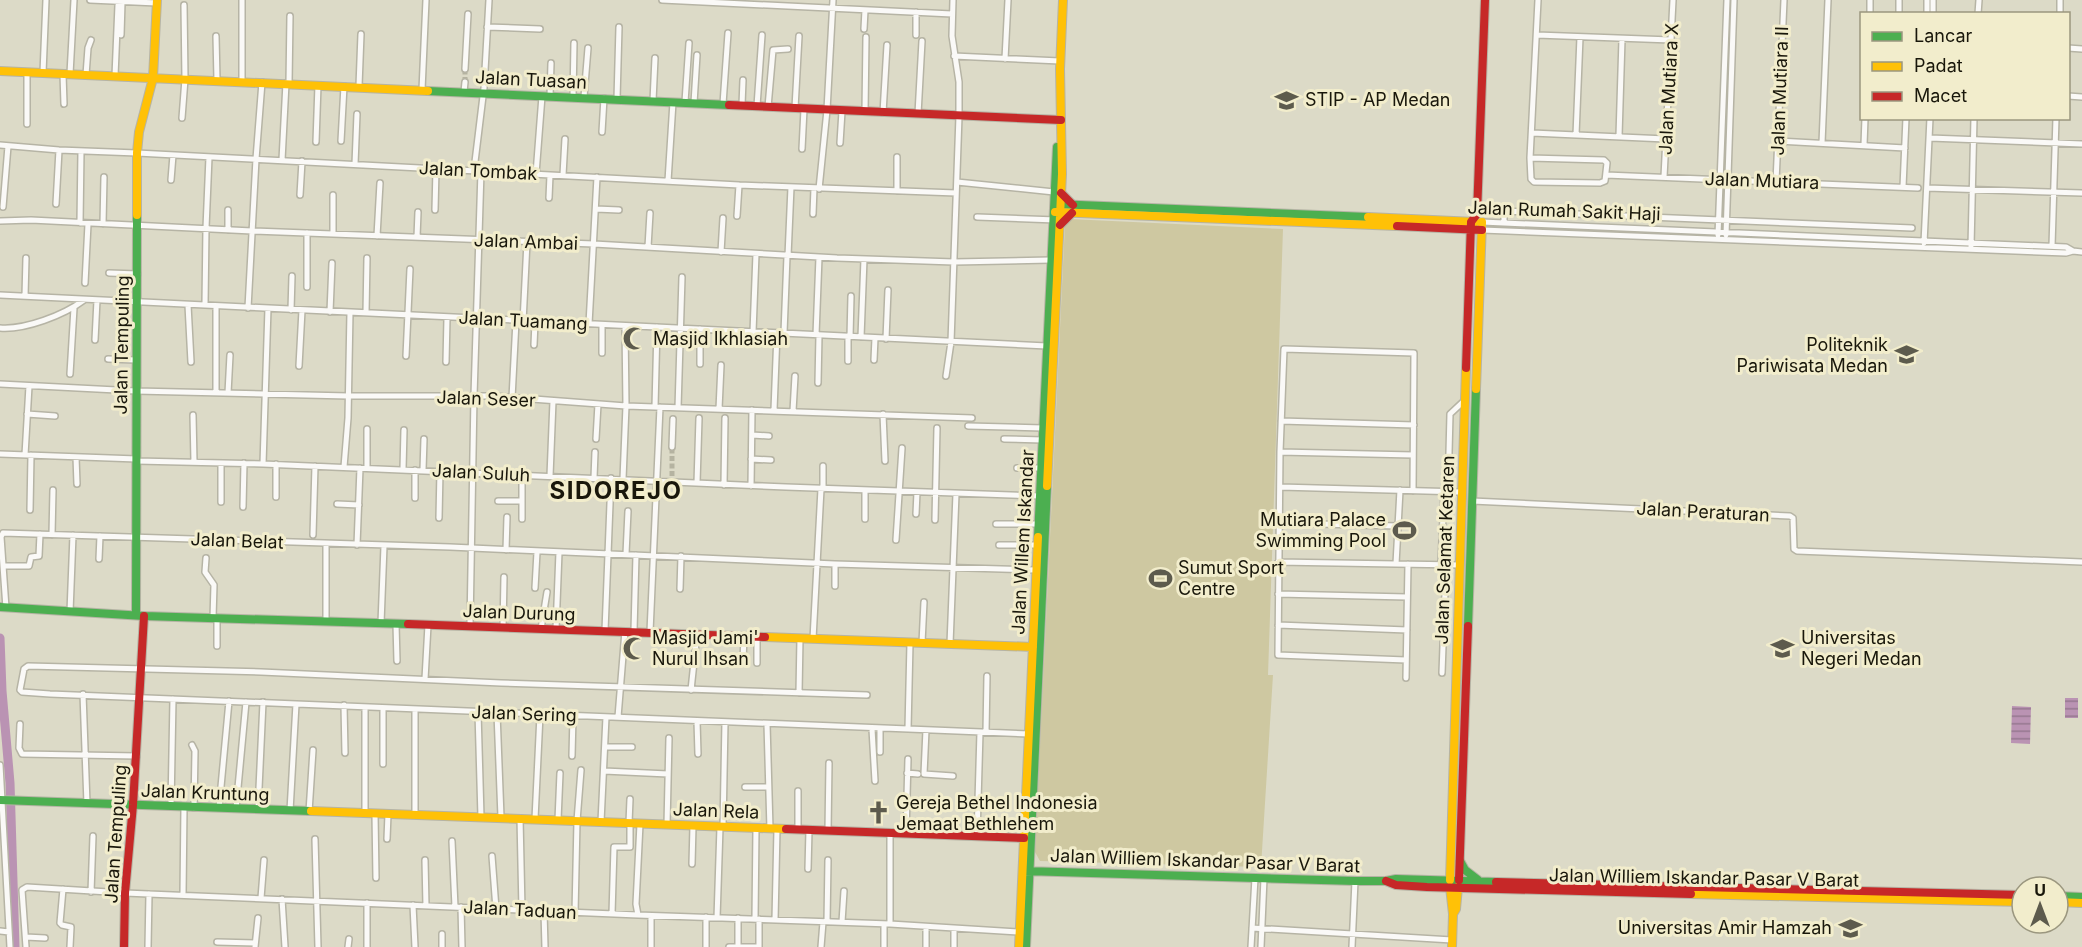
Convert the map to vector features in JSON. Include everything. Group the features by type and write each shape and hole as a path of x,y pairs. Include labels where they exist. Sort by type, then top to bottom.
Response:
{"main road":[{"name":"Jalan Willem Iskandar","path":"1026,947 1026,871 1058,192 1057,148 1060,140 1061,120 1060,61 1063,0"},
{"path":"1471,226 1476,214 1485,0"},
{"name":"Jalan Tempuling","path":"124,947 125,893 142,669 136,391 137,153 139,132 153,78 157,2"},
{"name":"Jalan Tuasan","path":"0,71 1061,120"},
{"path":"1057,214 1072,209 1058,192"},
{"name":"Jalan Rumah Sakit Haji","path":"1057,214 1072,209 1482,226"},
{"name":"Jalan Willem Iskandar","path":"1019,947 1026,871 1024,838 1029,734 1036,665 1033,647 1051,260 1057,214"},
{"path":"1476,214 1482,226"},
{"name":"Jalan Selamat Ketaren","path":"1452,944 1453,914 1456,909 1453,790 1471,226"},
{"name":"Jalan Selamat Ketaren","path":"1454,884 1460,860 1482,226"},
{"path":"1466,374 1477,375"},
{"name":"Jalan Durung","path":"3,607 140,616 634,631 1033,647"},
{"path":"1458,636 1467,637"},
{"path":"1453,790 1462,789"},
{"name":"Jalan Kruntung","path":"2,801 411,815"},
{"name":"Jalan Rela","path":"411,815 1024,838"},
{"path":"1460,860 1465,870 1479,880"},
{"name":"Jalan Williem Iskandar Pasar V Barat","path":"1026,871 1386,881 1395,885 1454,884 2010,898"},
{"name":"Jalan Williem Iskandar Pasar V Barat","path":"1454,884 1479,880 1586,887"}],"street":[{"path":"43,73 46,0"},
{"path":"64,104 74,0"},
{"path":"90,0 120,3 157,2"},
{"path":"242,0 242,81"},
{"path":"422,90 426,0"},
{"path":"470,626 478,171 489,0"},
{"path":"662,0 952,14"},
{"path":"813,214 827,110 833,0"},
{"path":"946,376 951,342 959,116 959,82 954,56 953,0"},
{"path":"1005,59 1008,0"},
{"path":"1538,0 1530,158 1602,160 1607,163 1606,175"},
{"name":"Jalan Mutiara X","path":"1664,177 1673,0"},
{"path":"1721,0 1734,0 1726,236"},
{"path":"1718,236 1727,0"},
{"name":"Jalan Mutiara II","path":"1776,182 1784,0"},
{"path":"1822,143 1828,0"},
{"path":"120,3 121,35"},
{"path":"115,76 120,3"},
{"path":"182,118 185,79 184,5"},
{"path":"864,29 865,9"},
{"path":"916,12 916,35"},
{"path":"465,69 468,14"},
{"path":"282,160 290,16"},
{"path":"487,27 540,29"},
{"path":"617,99 619,27"},
{"path":"723,104 728,33"},
{"path":"359,86 361,34"},
{"path":"1537,35 1671,40"},
{"path":"216,36 217,80"},
{"path":"757,106 762,36"},
{"path":"799,36 802,149"},
{"path":"865,112 866,37"},
{"path":"1576,135 1580,37"},
{"path":"1618,136 1622,39"},
{"path":"86,75 88,47 92,40"},
{"path":"918,114 922,41"},
{"path":"573,97 574,43"},
{"path":"685,102 689,43"},
{"path":"883,113 887,45"},
{"path":"584,97 588,48"},
{"path":"768,107 772,50 788,49"},
{"path":"694,103 697,55"},
{"path":"954,56 1060,61"},
{"path":"653,100 656,58"},
{"path":"536,174 551,63"},
{"path":"27,72 27,124"},
{"path":"742,105 743,80"},
{"path":"248,308 262,82"},
{"path":"464,92 465,82"},
{"path":"316,142 318,85"},
{"path":"341,141 344,86"},
{"path":"602,132 604,98"},
{"path":"668,181 673,102"},
{"path":"840,142 842,111"},
{"path":"355,164 357,114"},
{"path":"1864,146 1865,120"},
{"path":"1903,187 1906,120"},
{"path":"1924,244 1930,120"},
{"path":"1971,246 1974,120"},
{"path":"2052,246 2056,120"},
{"path":"1532,133 1666,139"},
{"path":"1930,138 2082,144"},
{"path":"563,175 565,139"},
{"path":"1778,141 1905,148"},
{"name":"Jalan Tombak","path":"0,145 59,150 739,185 956,193"},
{"path":"3,207 8,146"},
{"path":"56,204 59,150"},
{"path":"80,223 81,151"},
{"path":"171,180 173,155"},
{"path":"897,157 897,191"},
{"path":"204,305 209,158"},
{"name":"Jalan Mutiara","path":"1530,158 1531,179 1534,182 1602,183 1605,182 1606,175 1917,188"},
{"path":"300,195 302,161"},
{"path":"435,210 436,169"},
{"path":"549,198 550,175"},
{"path":"103,224 104,177"},
{"path":"588,324 597,177"},
{"path":"957,182 1058,192"},
{"path":"377,236 381,183"},
{"path":"737,216 739,185"},
{"path":"774,410 788,256 791,187"},
{"path":"1927,188 2082,193"},
{"path":"333,195 333,234"},
{"path":"596,209 619,210"},
{"path":"228,210 228,230"},
{"path":"1503,223 1504,211 1912,228"},
{"path":"417,237 418,212"},
{"path":"648,247 650,213"},
{"path":"976,217 1057,214"},
{"path":"721,252 723,218"},
{"name":"Jalan Ambai","path":"0,221 31,220 594,244 864,259 954,262 1051,260"},
{"name":"Jalan Rumah Sakit Haji","path":"1482,226 1503,223 1718,236"},
{"path":"85,283 88,224"},
{"name":"Jalan Rumah Sakit Haji","path":"1482,226 1971,246 2067,253 2073,251"},
{"path":"307,233 307,287"},
{"path":"523,322 527,242"},
{"name":"Jalan Rumah Sakit Haji","path":"1990,247 2052,246 2082,252"},
{"path":"753,332 756,254"},
{"path":"818,383 819,257"},
{"path":"25,296 26,258"},
{"path":"366,313 367,258"},
{"path":"861,337 864,259"},
{"path":"330,312 332,262"},
{"path":"406,356 410,269"},
{"path":"109,273 138,274"},
{"path":"291,310 292,276"},
{"path":"678,408 682,277"},
{"path":"886,339 888,290"},
{"name":"Jalan Tuamang","path":"0,295 1047,346"},
{"path":"848,361 851,296"},
{"path":"0,328 21,327 74,308 84,300"},
{"path":"95,340 97,300"},
{"path":"188,305 191,362"},
{"path":"216,306 216,392"},
{"path":"70,374 74,308"},
{"path":"263,464 268,308"},
{"path":"299,366 302,310"},
{"path":"344,467 350,312"},
{"path":"446,362 447,318"},
{"path":"512,398 516,321"},
{"path":"534,322 534,345"},
{"path":"602,325 602,353"},
{"path":"623,479 626,406 625,326"},
{"path":"650,632 658,481 657,327"},
{"path":"699,364 700,329"},
{"path":"874,360 875,338"},
{"path":"1406,660 1280,657 1277,654 1284,349 1413,353 1413,491"},
{"path":"228,393 230,355"},
{"path":"108,359 136,360"},
{"path":"719,409 721,365"},
{"path":"793,411 795,376"},
{"name":"Jalan Seser","path":"0,384 136,391 348,396 474,396 626,406 972,418"},
{"path":"29,386 27,414 30,510"},
{"path":"1442,673 1443,565 1450,414 1465,400"},
{"path":"550,476 553,401"},
{"path":"596,439 598,404"},
{"path":"751,486 752,410"},
{"path":"27,414 55,416"},
{"path":"883,414 885,461"},
{"path":"194,415 194,462"},
{"path":"697,483 699,418"},
{"path":"724,485 725,418"},
{"path":"672,447 673,419"},
{"path":"1281,421 1414,425"},
{"path":"968,426 1043,428"},
{"path":"935,520 937,428"},
{"path":"357,545 367,429"},
{"path":"403,469 404,430"},
{"path":"1450,432 1464,431"},
{"path":"752,435 770,436"},
{"path":"423,470 424,439"},
{"path":"1004,439 1043,440"},
{"path":"896,540 902,448"},
{"path":"594,478 595,452"},
{"path":"1280,452 1413,455"},
{"name":"Jalan Suluh","path":"0,454 658,481 672,479 724,485 1040,496"},
{"path":"76,457 77,484"},
{"path":"752,459 771,460"},
{"path":"221,463 221,502"},
{"path":"243,507 244,463"},
{"path":"276,464 276,497"},
{"path":"313,535 315,466"},
{"path":"813,639 823,466"},
{"path":"1017,468 1041,468"},
{"path":"414,470 415,498"},
{"path":"439,518 440,471"},
{"path":"522,475 522,519"},
{"path":"605,631 611,478"},
{"path":"1280,487 1462,492"},
{"path":"52,535 53,490"},
{"path":"865,490 865,519"},
{"path":"1396,564 1400,490"},
{"path":"916,514 917,492"},
{"path":"950,644 956,494"},
{"path":"498,501 522,501"},
{"name":"Jalan Peraturan","path":"1472,501 1790,516 1793,518 1794,549 1797,551 2082,562"},
{"path":"337,504 359,505"},
{"path":"626,554 628,511"},
{"path":"506,550 507,517"},
{"path":"1279,523 1398,526"},
{"path":"996,524 1039,524"},
{"name":"Jalan Belat","path":"4,566 1,537 3,533 1036,570"},
{"path":"3,607 4,566 29,566 30,557 39,556 40,534"},
{"path":"70,612 73,535"},
{"path":"99,559 100,536"},
{"path":"326,544 326,622"},
{"path":"999,545 1038,545"},
{"path":"381,623 384,546"},
{"path":"535,588 537,552"},
{"path":"556,629 559,552"},
{"path":"634,631 636,555"},
{"path":"680,589 681,556"},
{"path":"206,558 205,572 214,585 217,646"},
{"path":"1278,562 1460,565"},
{"path":"835,564 835,586"},
{"path":"1406,678 1408,564"},
{"path":"503,628 504,577"},
{"path":"541,629 547,592"},
{"path":"1278,594 1407,597"},
{"path":"922,643 924,602"},
{"path":"396,624 397,661"},
{"path":"425,679 428,625"},
{"path":"1278,625 1407,630"},
{"path":"618,717 625,631"},
{"path":"691,690 697,634"},
{"path":"743,661 744,636"},
{"path":"757,663 758,636"},
{"path":"799,693 800,638"},
{"path":"908,729 910,643"},
{"path":"1442,663 1457,664"},
{"name":"Jalan Sering","path":"142,669 28,666 24,669 20,691 140,698 1029,734"},
{"path":"142,669 620,688 867,695"},
{"path":"978,836 987,676"},
{"path":"83,694 87,804"},
{"path":"171,806 173,699"},
{"path":"219,808 229,701"},
{"path":"236,809 246,702"},
{"path":"258,810 263,702"},
{"path":"290,811 296,704"},
{"path":"344,705 345,753"},
{"path":"364,706 365,814"},
{"path":"383,708 383,764"},
{"path":"411,815 415,709"},
{"path":"478,712 481,817"},
{"path":"497,713 501,817"},
{"path":"535,819 540,715"},
{"path":"573,716 573,756"},
{"path":"601,822 606,717"},
{"path":"697,721 698,754"},
{"path":"717,918 725,722"},
{"path":"20,724 21,754 137,756"},
{"path":"767,724 768,787 774,829 775,920"},
{"path":"872,729 875,780"},
{"path":"880,729 880,752"},
{"path":"926,730 924,774 953,776"},
{"path":"667,825 669,738"},
{"path":"192,745 195,752 194,808"},
{"path":"605,747 632,747"},
{"path":"309,812 313,750"},
{"path":"906,834 908,759"},
{"path":"828,831 829,763"},
{"path":"0,765 2,856 10,947"},
{"path":"575,913 580,770"},
{"path":"604,771 668,774"},
{"path":"558,820 560,773"},
{"path":"907,773 918,774"},
{"path":"745,787 768,787"},
{"path":"798,791 798,830"},
{"path":"612,914 614,846 630,847 630,799"},
{"path":"183,895 184,807"},
{"path":"375,814 376,878"},
{"path":"387,839 388,814"},
{"path":"520,818 522,910"},
{"path":"639,915 636,904 640,824"},
{"path":"692,864 693,826"},
{"path":"729,947 759,947 756,828"},
{"path":"808,868 809,830"},
{"path":"884,947 890,833"},
{"path":"91,892 93,837"},
{"path":"315,838 318,947"},
{"path":"452,841 462,947"},
{"path":"492,856 496,909"},
{"path":"261,898 264,860"},
{"path":"425,860 426,906"},
{"path":"821,947 825,922 828,860"},
{"path":"1251,947 1255,878"},
{"path":"1261,947 1264,878"},
{"path":"1352,947 1355,881"},
{"path":"63,888 60,923 62,926 71,927 70,947"},
{"name":"Jalan Taduan","path":"26,937 22,889 63,888 91,892 842,922 1019,932"},
{"path":"842,922 844,891"},
{"path":"148,947 149,894"},
{"path":"282,899 285,947"},
{"path":"367,903 367,947"},
{"path":"413,905 415,947"},
{"path":"544,911 545,947"},
{"path":"651,916 651,947"},
{"path":"706,917 706,947"},
{"path":"217,942 255,945 258,918"},
{"path":"738,918 738,947"},
{"path":"926,927 926,947"},
{"path":"1252,928 1353,934 1452,944"},
{"path":"954,929 954,947"},
{"path":"0,931 9,932"},
{"path":"442,934 442,947"},
{"path":"27,947 26,937 45,938"},
{"path":"348,947 349,939"}],"shaded area":[{"name":"Sumut Sport Centre","path":"1069,219 1283,229 1268,675 1273,675 1261,867 1040,861 1035,852 1065,224"},
{"path":"2065,698 2078,698 2078,718 2065,718"},
{"path":"2012,706 2031,707 2030,744 2011,743"}],"waterway":[{"path":"0,638 10,783 15,947"}],"tunnel":[{"path":"465,69 465,82"},
{"path":"672,447 672,476"}],"traffic: fast":[{"path":"428,91 729,105"},
{"path":"1038,537 1057,147"},
{"path":"1055,204 1368,217"},
{"path":"136,615 137,215"},
{"path":"1468,626 1476,389"},
{"path":"1026,947 1047,486"},
{"path":"0,607 144,616 408,624"},
{"path":"0,800 311,811"},
{"path":"1460,861 1465,870 1478,880"},
{"path":"1025,871 1355,881 1396,879 1496,882"},
{"path":"2070,896 2082,897"}],"traffic: slow":[{"path":"137,215 137,153 139,132 153,78 157,0"},
{"path":"1047,486 1062,174 1060,69 1063,0"},
{"path":"0,71 428,91"},
{"path":"1055,212 1397,226"},
{"path":"1368,217 1475,222"},
{"path":"1476,389 1482,222"},
{"path":"1450,880 1466,368"},
{"path":"1019,947 1038,537"},
{"path":"765,637 1033,647"},
{"path":"311,811 786,829"},
{"path":"1450,887 1453,914 1452,947"},
{"path":"1453,914 1456,909 1458,887"},
{"path":"1691,894 2010,902"},
{"path":"2070,902 2082,903"}],"traffic: jam":[{"path":"1466,368 1471,222 1477,214 1485,0"},
{"path":"729,105 1061,120"},
{"path":"1061,193 1073,205"},
{"path":"1060,225 1072,213"},
{"path":"1397,226 1482,230"},
{"path":"124,947 125,893 133,805 144,616"},
{"path":"408,624 765,637"},
{"path":"1459,880 1468,626"},
{"path":"786,829 1024,838"},
{"path":"1386,881 1396,885 1427,887 1691,894"},
{"path":"1496,882 2010,895"}],"place":[{"name":"STIP - AP Medan","path":"1287,100"},
{"name":"Masjid Ikhlasiah","path":"635,339"},
{"name":"Politeknik Pariwisata Medan","path":"1906,355"},
{"name":"Mutiara Palace Swimming Pool","path":"1404,530"},
{"name":"Sumut Sport Centre","path":"1160,578"},
{"name":"Masjid Jami' Nurul Ihsan","path":"634,648"},
{"name":"Universitas Negeri Medan","path":"1783,648"},
{"name":"Gereja Bethel Indonesia Jemaat Bethlehem","path":"878,813"},
{"name":"Universitas Amir Hamzah","path":"1850,928"}],"district":[{"name":"SIDOREJO","path":"616,491"}]}
